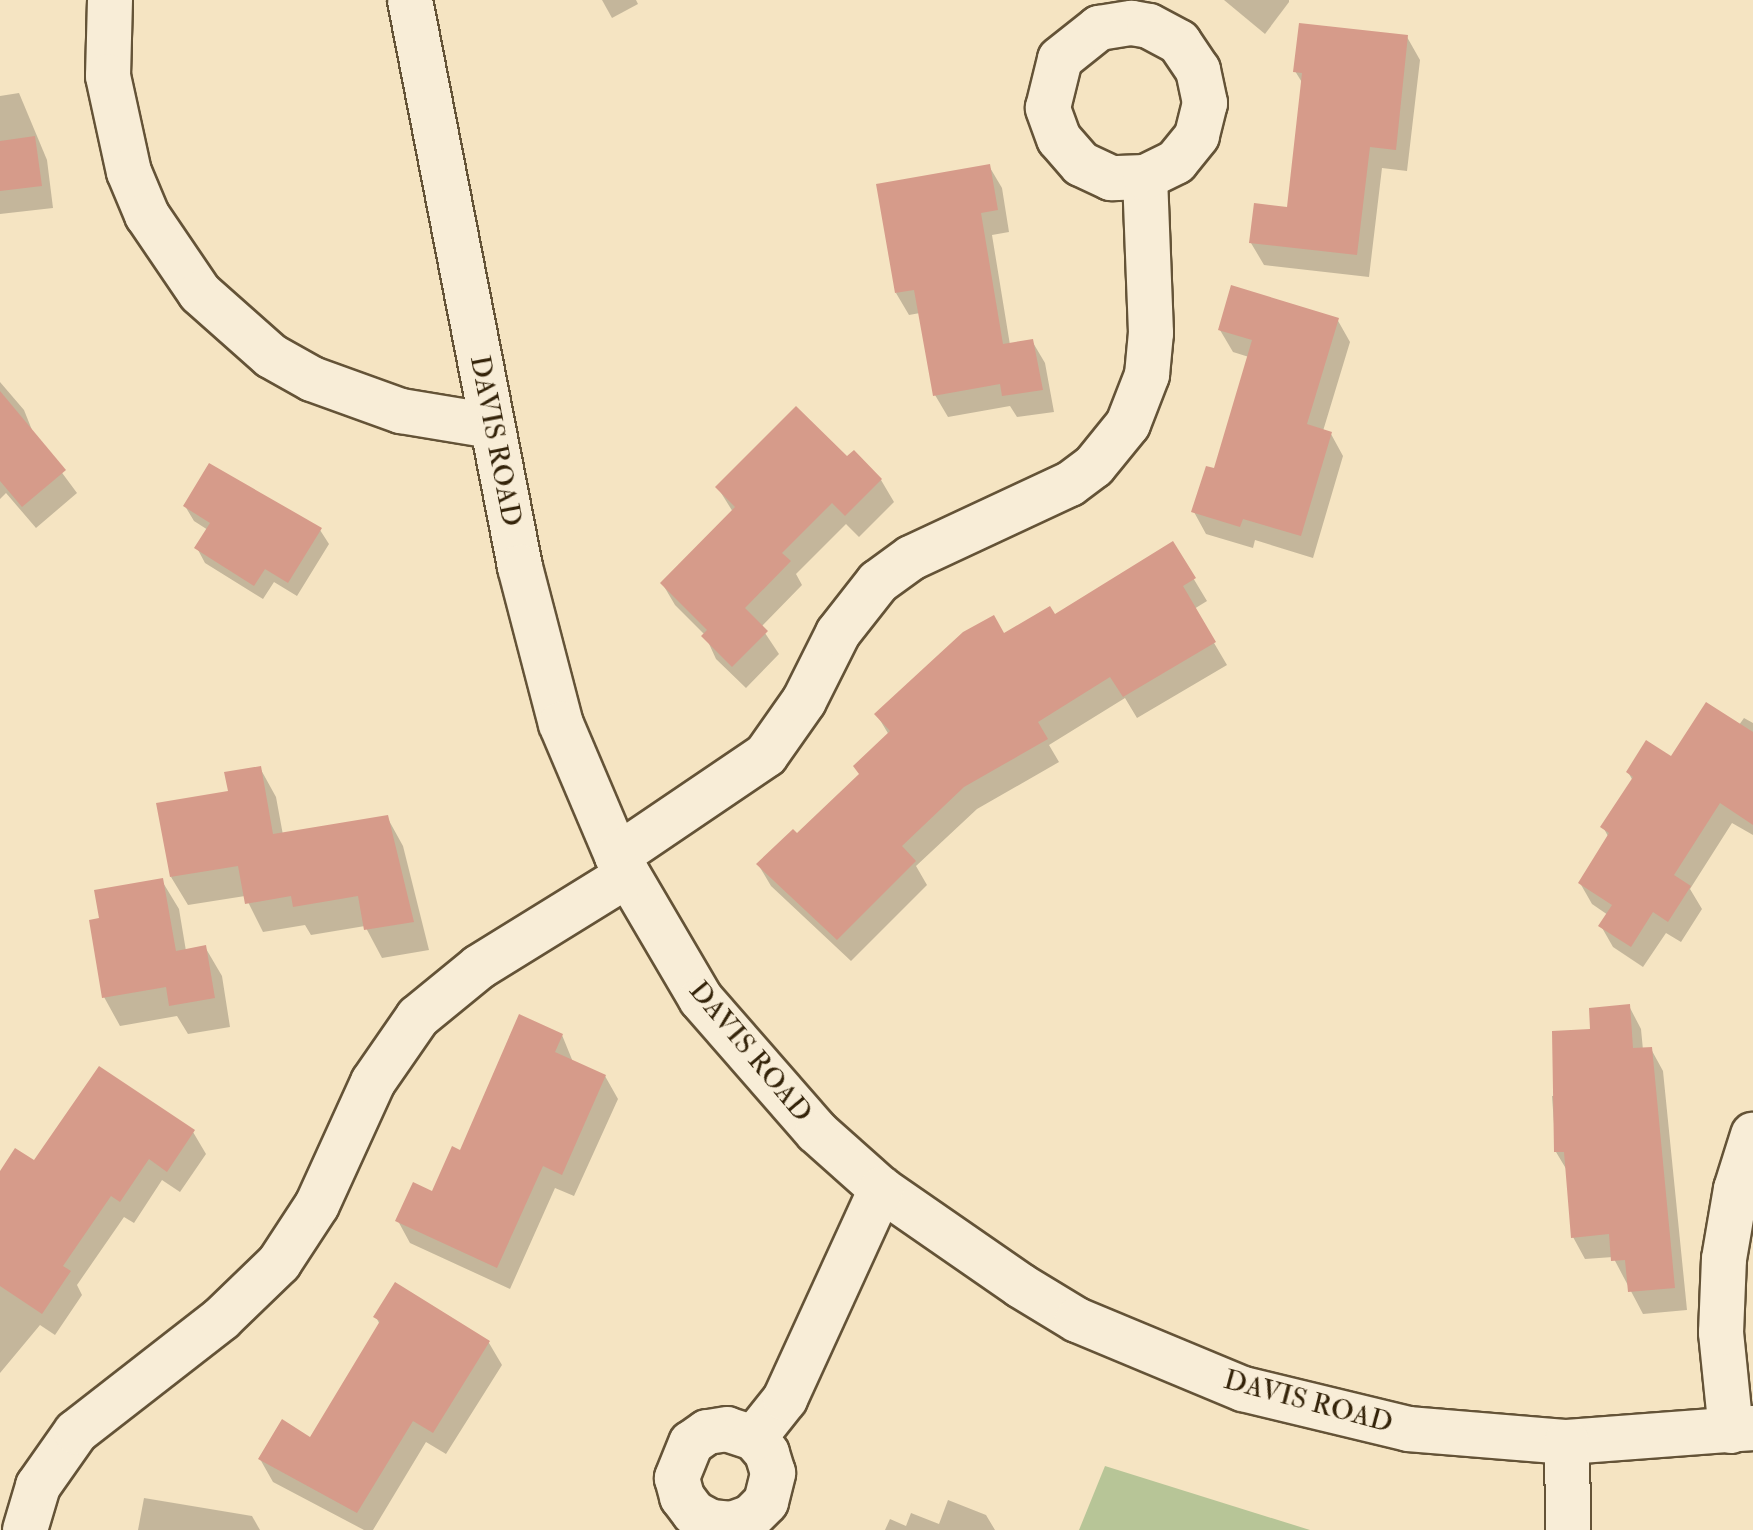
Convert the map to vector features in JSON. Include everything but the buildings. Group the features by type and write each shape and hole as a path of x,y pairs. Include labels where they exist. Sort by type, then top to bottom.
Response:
{"street":[{"path":"110,0 108,76 129,172 147,215 200,293 271,356 312,379 401,411 492,426"},
{"name":"DAVIS ROAD","path":"410,0 492,426 541,659 576,765 623,866 701,999 817,1132 881,1189 1077,1320 1243,1389 1408,1429 1567,1442 1742,1430"},
{"path":"25,1530 38,1486 76,1432 221,1319 279,1263 317,1205 373,1082 418,1017 479,967 623,866 766,755 804,701 838,633 878,582 911,558 1070,484 1113,446 1140,400 1147,375 1152,269 1145,177"},
{"path":"1742,1430 1721,1333 1724,1259 1736,1189 1753,1135"},
{"path":"754,1438 785,1399 881,1189"},
{"path":"1567,1442 1568,1530"}],"green space":[{"path":"1105,1466 1310,1530 1079,1530"}]}
